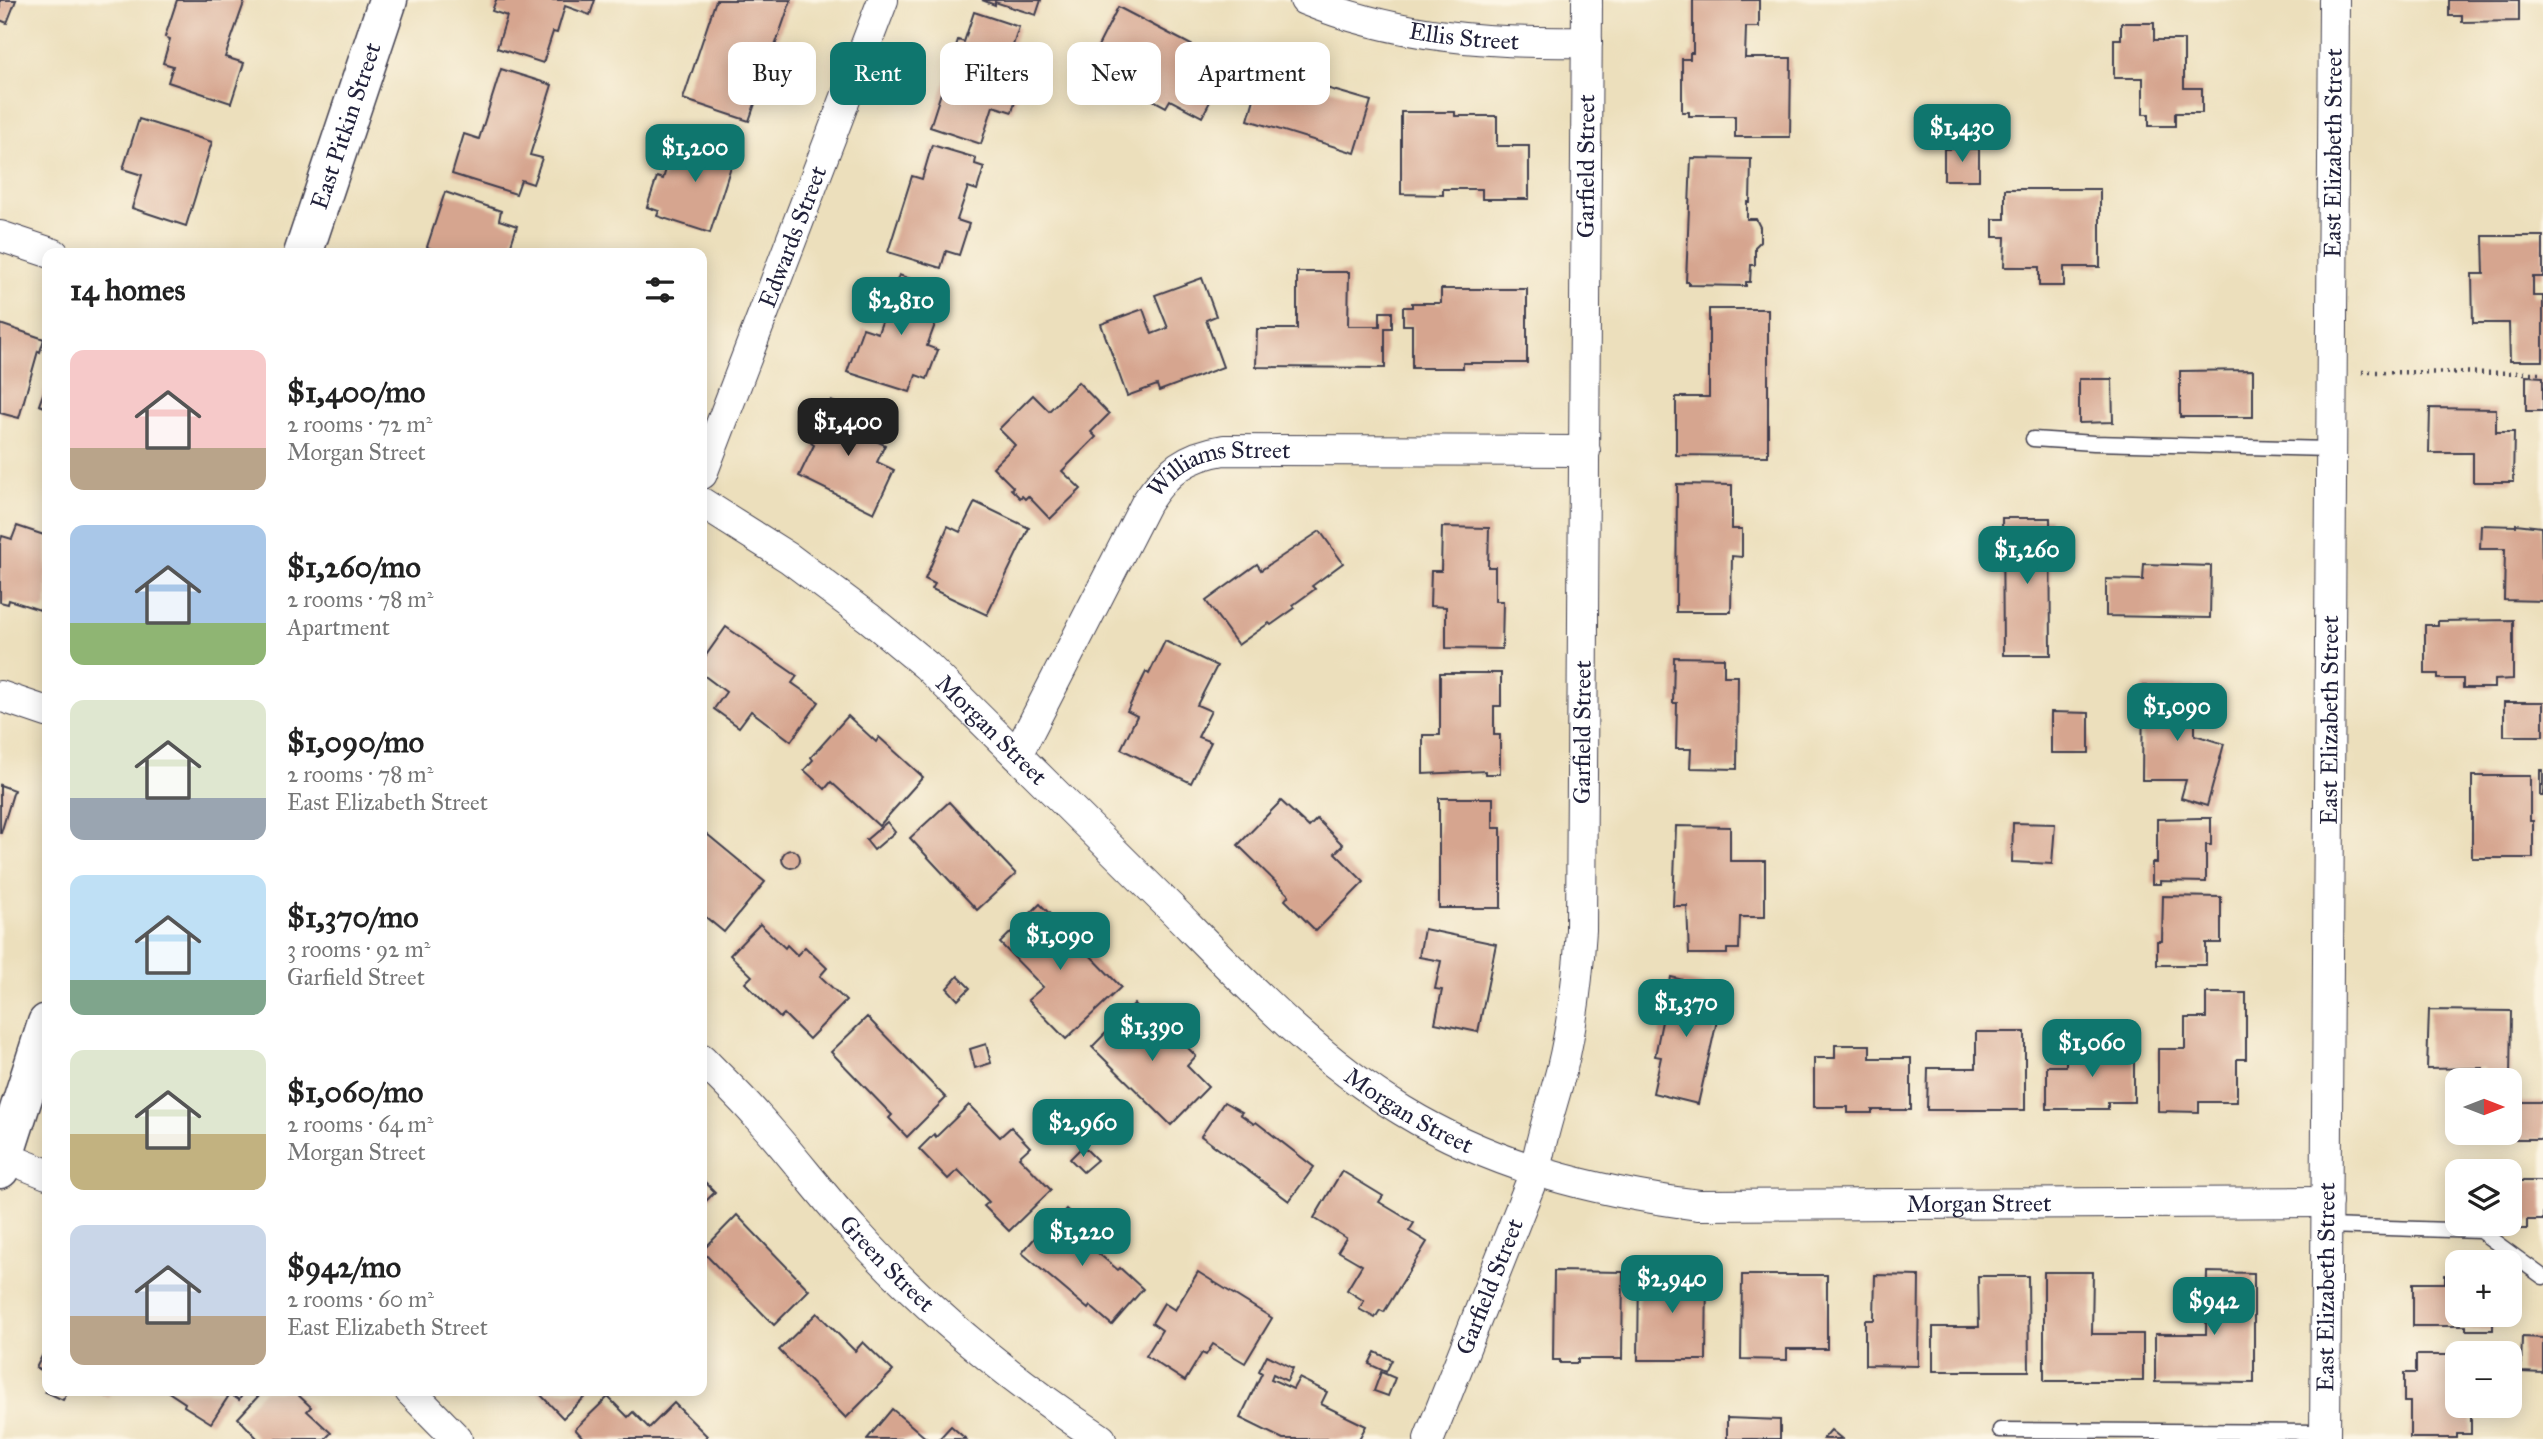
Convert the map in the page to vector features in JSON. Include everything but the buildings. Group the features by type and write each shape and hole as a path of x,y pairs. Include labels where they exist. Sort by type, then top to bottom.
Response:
{"street":[{"name":"East Pitkin Street","path":"305,248 387,0"},
{"name":"Edwards Street","path":"707,461 883,0"},
{"name":"Ellis Street","path":"1305,0 1401,29 1457,39 1526,43 1587,42"},
{"name":"Garfield Street","path":"1429,1439 1535,1172 1539,1147 1562,1067 1577,985 1581,930 1587,0"},
{"name":"East Elizabeth Street","path":"2325,1436 2334,0"},
{"path":"0,236 42,250"},
{"name":"Williams Street","path":"1017,755 1146,503 1160,481 1181,464 1205,453 1224,450 1585,451"},
{"name":"Morgan Street","path":"707,506 789,558 927,666 1287,1025 1354,1079 1405,1112 1468,1145 1535,1172 1592,1188 1639,1198 1699,1205 2327,1214"},
{"path":"0,696 42,710"},
{"path":"42,1038 1,1160 42,1172"},
{"name":"Green Street","path":"707,1064 757,1115 854,1231 903,1281 983,1352 1046,1402 1101,1439"},
{"path":"415,1396 457,1439"}],"lane":[{"path":"2033,439 2330,449"},
{"path":"2327,1214 2480,1231 2543,1277"},
{"path":"2000,1430 2325,1436"}],"path":[{"path":"2330,372 2543,373"}]}
